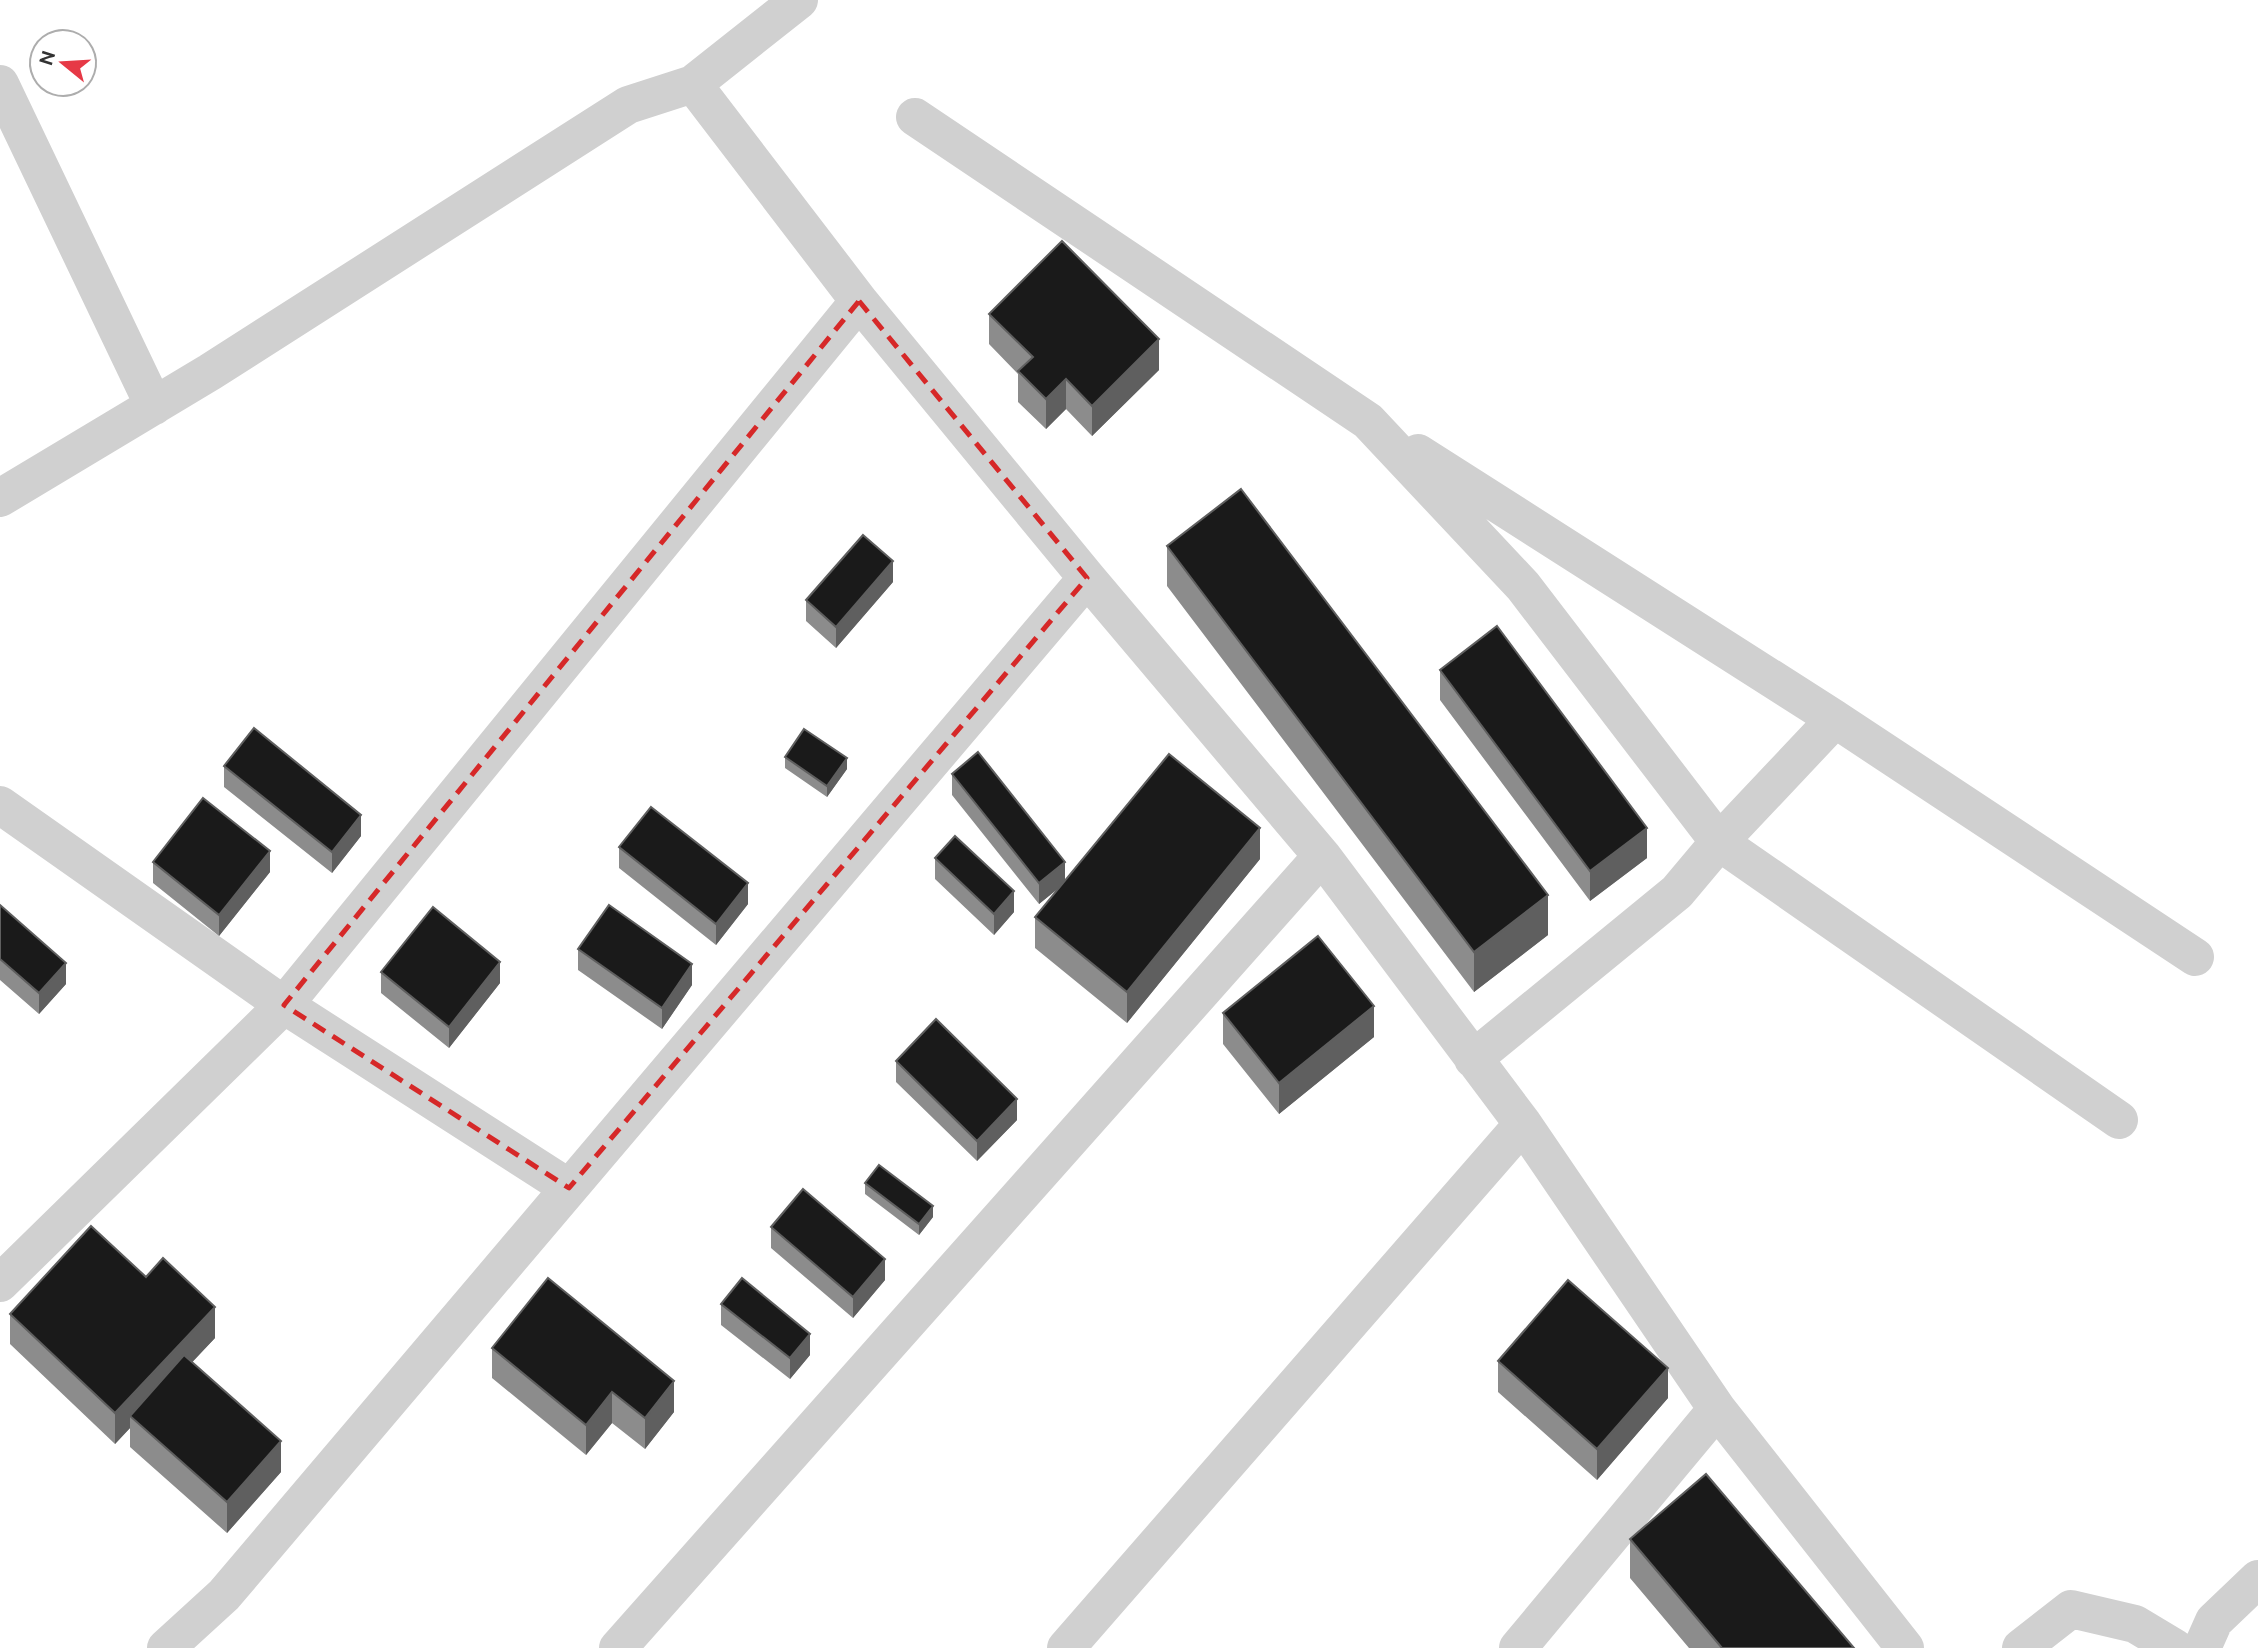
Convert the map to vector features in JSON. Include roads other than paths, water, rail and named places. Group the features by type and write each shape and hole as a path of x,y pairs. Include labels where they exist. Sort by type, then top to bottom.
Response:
{"street":[{"path":"0,498 154,406 628,105 693,84 799,0"},
{"path":"0,84 154,406"},
{"path":"693,84 859,301 1087,578 1322,856 1523,1124 1717,1409 1905,1648"},
{"path":"915,117 1368,421 1835,719 2195,957"},
{"path":"0,1283 284,1005 859,301"},
{"path":"1368,421 1522,586 1719,842 2119,1120"},
{"path":"166,1648 224,1595 1087,578"},
{"path":"1474,1059 1677,892 1719,842 1835,719"},
{"path":"3,813 284,1005 569,1188"},
{"path":"618,1648 1322,856"},
{"path":"1066,1648 1523,1124"},
{"path":"1518,1648 1717,1409"},
{"path":"2202,1648 2214,1621 2258,1579"},
{"path":"2021,1648 2071,1609 2135,1624 2175,1648"}]}
